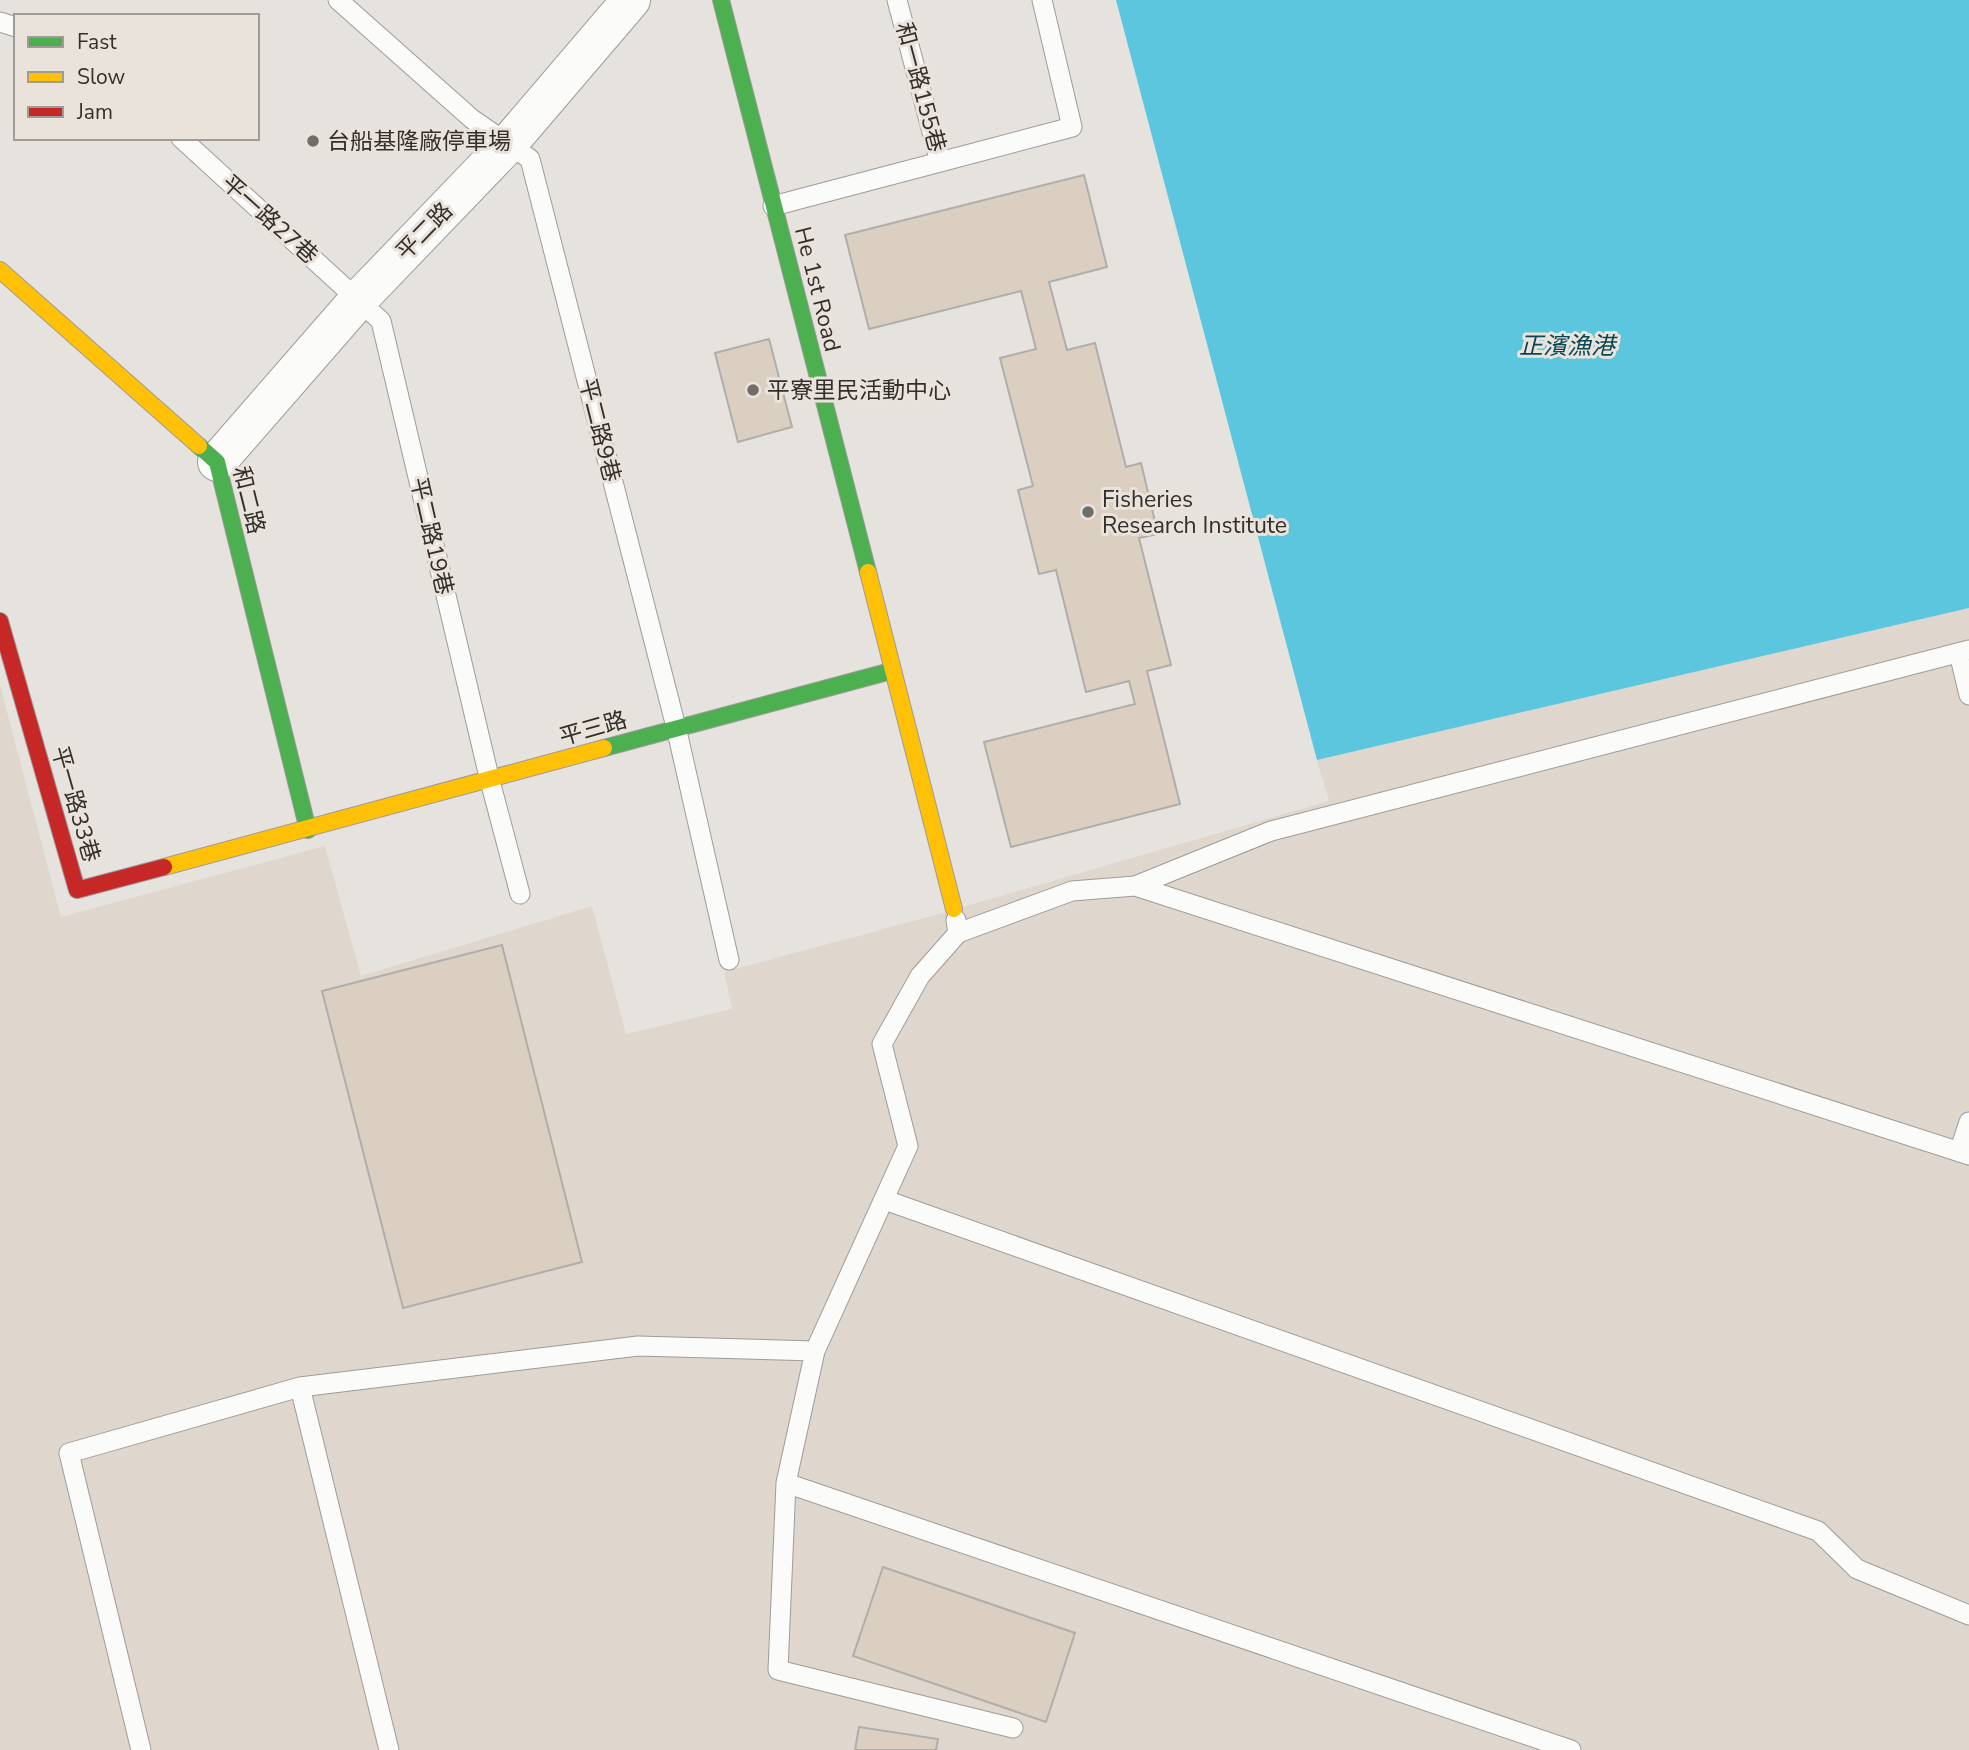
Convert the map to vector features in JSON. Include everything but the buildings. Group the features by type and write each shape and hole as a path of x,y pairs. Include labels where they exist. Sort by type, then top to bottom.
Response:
{"street":[{"name":"平二路","path":"217,462 359,299 508,144 631,0"},
{"name":"He 1st Road","path":"720,0 954,909"},
{"name":"和二路","path":"0,270 217,462 308,830"},
{"name":"平一路33巷","path":"0,621 77,890 308,830"},
{"name":"平三路","path":"308,830 676,727 891,671"}],"lane":[{"name":"平二路9巷","path":"338,0 471,120 530,159 676,727 729,960"},
{"name":"和一路155巷","path":"897,0 940,162 1072,127 1042,0"},
{"name":"平一路27巷","path":"183,140 359,299"},
{"path":"773,206 940,162"},
{"name":"平二路19巷","path":"359,299 381,321 490,781 520,894"},
{"path":"1013,1728 778,1670 786,1483 815,1350 908,1146 882,1044 920,975 958,933 1072,891 1135,886 1271,831 1964,652 1969,695"},
{"path":"1135,886 1964,1153 1969,1122"},
{"path":"954,909 958,933"},
{"path":"885,1200 1818,1531 1857,1569 1969,1615"},
{"path":"141,1750 69,1453 300,1387 638,1346 815,1350"},
{"path":"300,1387 389,1750"},
{"path":"786,1483 1571,1750"}],"shaded area":[{"path":"1969,608 1969,1750 0,1750 0,685 61,917 325,846 361,976 592,906 626,1034 732,1009 724,972 928,917 1329,801 1317,760"}],"water":[{"name":"正濱漁港","path":"1116,0 1969,0 1969,608 1317,760"}],"traffic: fast":[{"path":"721,0 868,572"},
{"path":"199,446 217,462 308,830"},
{"path":"604,748 891,671"}],"traffic: slow":[{"path":"0,270 199,446"},
{"path":"868,572 954,909"},
{"path":"164,867 604,748"}],"traffic: jam":[{"path":"0,621 77,890 164,867"}],"place":[{"name":"台船基隆廠停車場","path":"313,141"},
{"name":"平寮里民活動中心","path":"753,390"},
{"name":"Fisheries Research Institute","path":"1088,512"}]}
